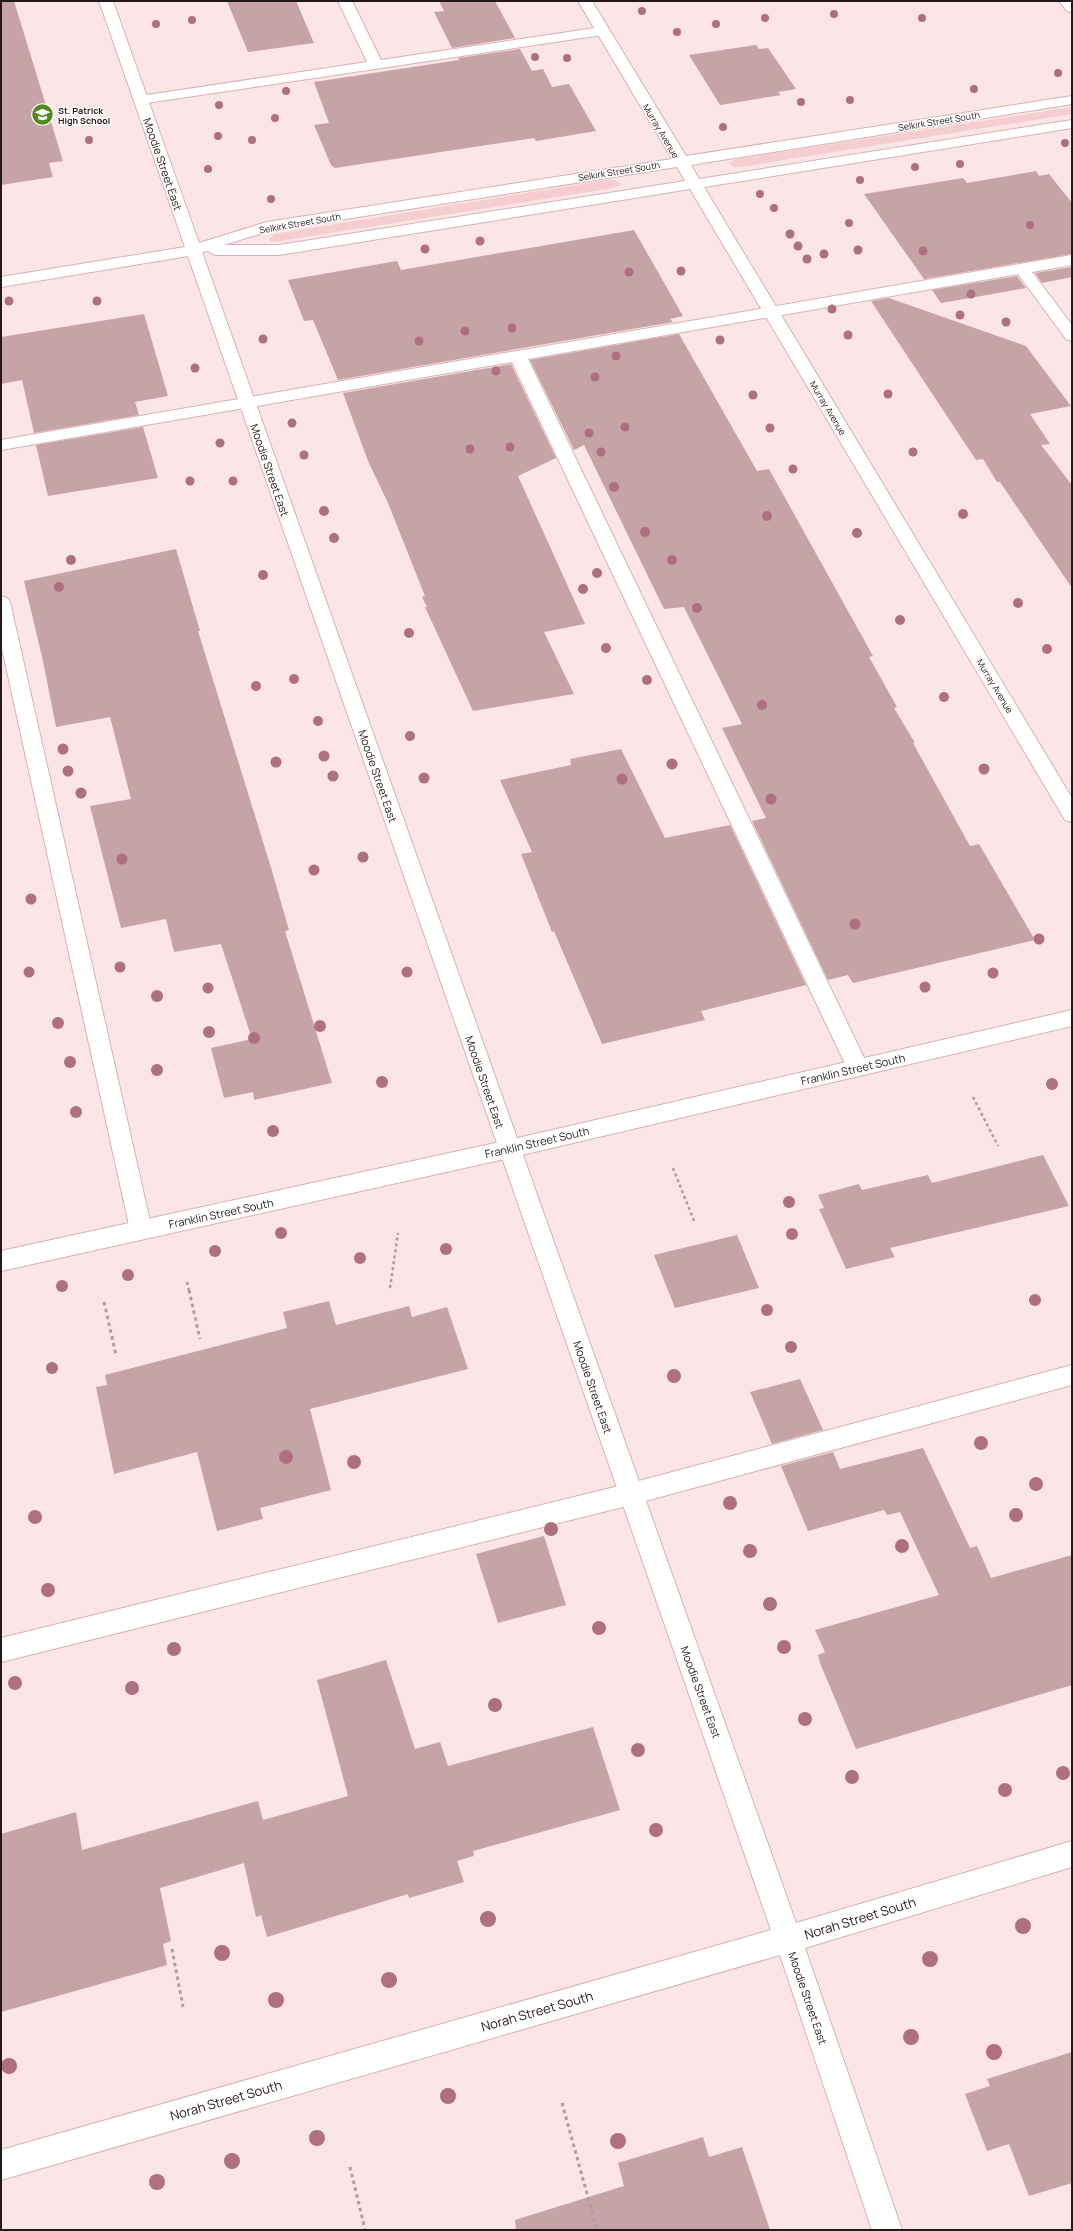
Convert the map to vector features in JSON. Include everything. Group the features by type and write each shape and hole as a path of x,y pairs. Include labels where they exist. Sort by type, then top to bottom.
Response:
{"street":[{"name":"Moodie Street East","path":"106,1 788,1939 887,2230"},
{"path":"345,1 376,65"},
{"name":"Murray Avenue","path":"585,1 1072,816"},
{"path":"1066,1 1072,8"},
{"path":"140,100 602,31"},
{"name":"Selkirk Street South","path":"1,282 193,250 267,227 1072,100"},
{"name":"Selkirk Street South","path":"193,250 279,250 1072,124"},
{"path":"1,445 247,404 1072,260"},
{"path":"1022,268 1072,336"},
{"path":"518,356 858,1068"},
{"path":"1,602 141,1230"},
{"name":"Franklin Street South","path":"1,1261 509,1149 1072,1018"},
{"path":"1,1650 631,1494 1072,1375"},
{"name":"Norah Street South","path":"1,2165 788,1939 1072,1854"}],"path":[{"path":"972,1097 998,1146"},
{"path":"673,1168 694,1221"},
{"path":"390,1288 398,1233"},
{"path":"187,1282 200,1339"},
{"path":"104,1302 116,1355"},
{"path":"172,1949 183,2007"},
{"path":"562,2103 597,2230"},
{"path":"350,2167 365,2229"}],"shaded area":[{"path":"1072,107 1072,114 740,167 734,167 729,163 737,159"},
{"path":"614,180 621,184 613,188 280,241 271,242 269,239 274,234"}],"building":[{"path":"1,1 14,1 63,161 49,163 53,177 1,185"},
{"path":"227,1 296,1 314,43 248,52"},
{"path":"439,1 495,1 515,38 452,48 434,12 444,11"},
{"path":"756,45 759,49 768,48 796,89 778,92 781,95 720,105 689,55"},
{"path":"520,49 532,71 543,69 552,87 569,84 596,131 536,141 534,138 335,168 331,165 314,125 329,123 314,82 459,60 458,58"},
{"path":"1036,171 1039,176 1049,174 1072,203 1072,254 924,279 864,194 963,178 967,183"},
{"path":"634,230 683,316 670,319 673,322 338,380 313,320 304,321 288,280 397,261 401,270"},
{"path":"1072,267 1072,277 1042,283 1035,273"},
{"path":"1017,276 1026,288 941,303 932,290"},
{"path":"889,298 1026,346 1071,406 1030,414 1050,444 1041,445 1072,485 1072,588 1000,482 997,482 983,459 976,460 871,301"},
{"path":"144,314 168,396 135,402 139,415 34,433 22,380 1,384 1,337"},
{"path":"679,334 757,471 769,469 873,656 869,657 897,707 894,708 915,743 913,743 970,846 979,844 1035,940 853,983 848,975 828,980 752,821 766,818 722,728 742,724 684,607 664,609 584,445 574,450 530,360"},
{"path":"511,364 556,458 518,476 585,624 544,632 574,694 473,711 425,607 427,607 422,597 425,596 388,503 368,461 343,393"},
{"path":"143,427 158,478 48,496 36,445"},
{"path":"176,549 200,631 198,631 289,930 285,931 332,1083 254,1100 253,1092 224,1098 211,1048 252,1039 221,944 174,952 166,919 121,928 90,806 131,799 110,717 56,727 43,661 24,581"},
{"path":"621,749 665,838 730,825 806,985 701,1011 705,1020 602,1044 554,931 552,932 521,854 532,852 500,780 571,765 570,759"},
{"path":"1043,1155 1069,1206 890,1248 895,1257 846,1269 819,1209 824,1208 818,1195 859,1184 862,1190 928,1175 932,1183"},
{"path":"737,1235 759,1288 675,1308 654,1255"},
{"path":"329,1301 336,1325 409,1306 412,1317 447,1307 468,1369 310,1409 331,1490 260,1508 263,1519 217,1531 197,1452 114,1474 96,1387 107,1385 105,1375 287,1328 283,1312"},
{"path":"800,1379 823,1430 772,1444 750,1392"},
{"path":"923,1448 970,1548 977,1546 991,1578 1072,1555 1072,1685 856,1749 820,1663 818,1655 825,1652 815,1630 939,1595 900,1512 887,1515 884,1510 808,1531 781,1466 833,1452 840,1469"},
{"path":"544,1536 566,1605 498,1623 476,1554"},
{"path":"386,1660 415,1749 440,1742 448,1766 593,1727 620,1810 473,1851 474,1856 457,1861 464,1882 409,1898 408,1894 267,1937 261,1915 256,1917 244,1863 160,1888 171,1941 163,1944 167,1965 1,2012 1,1834 76,1812 82,1850 258,1801 263,1820 348,1796 317,1680"},
{"path":"1072,2052 1072,2183 1029,2196 1009,2144 987,2151 965,2094 990,2086 987,2079"},
{"path":"703,2137 709,2157 742,2147 770,2230 516,2230 515,2220 624,2186 618,2163"}],"place":[{"name":"St. Patrick High School","path":"42,115"}]}
